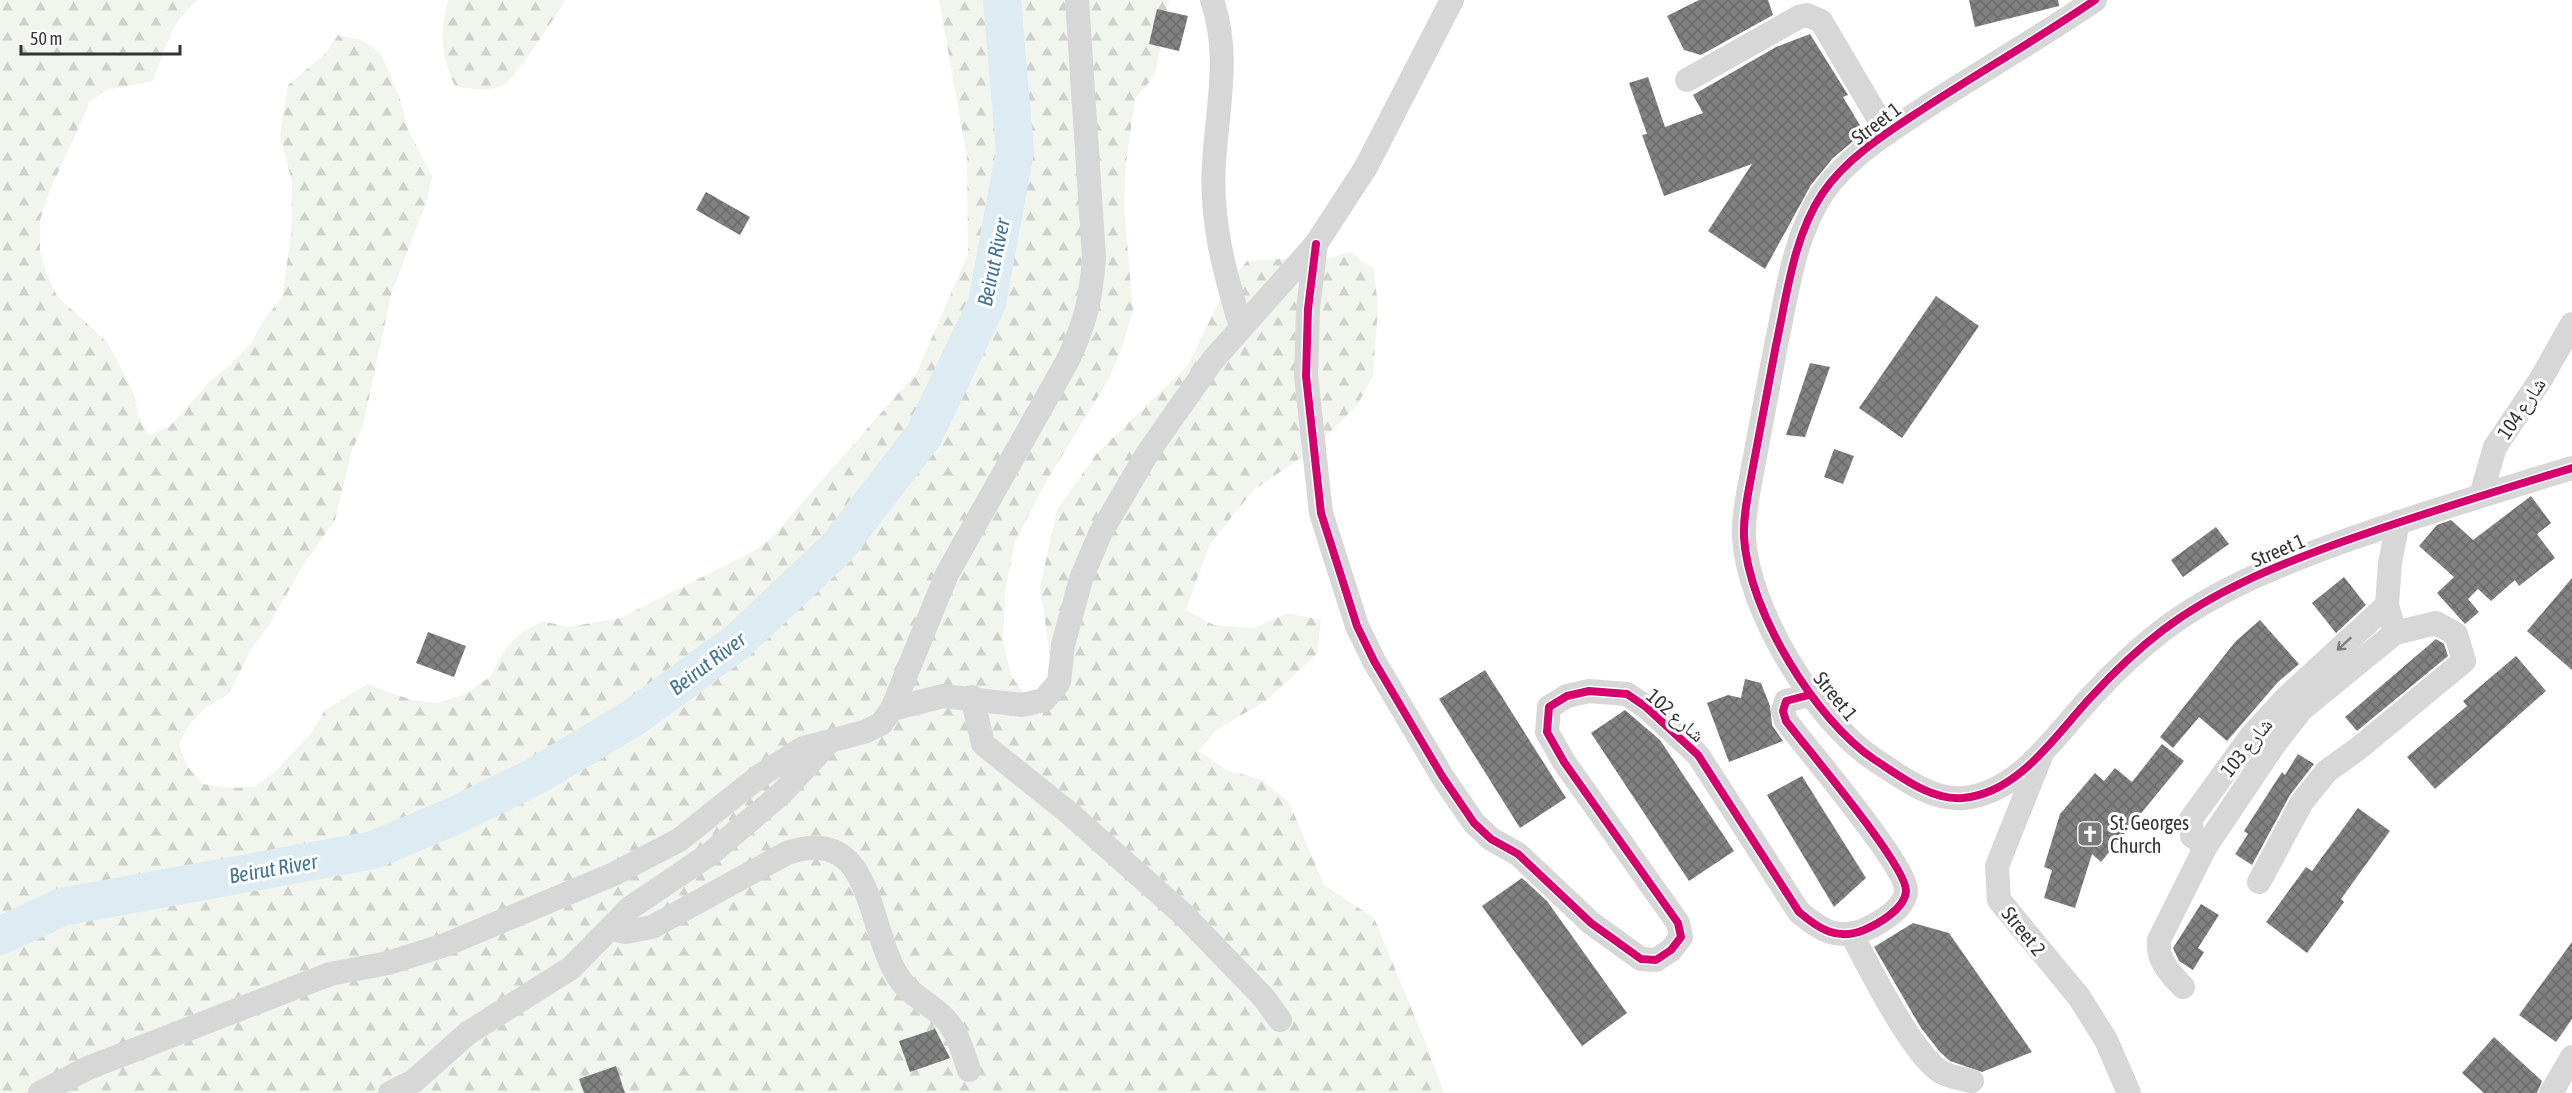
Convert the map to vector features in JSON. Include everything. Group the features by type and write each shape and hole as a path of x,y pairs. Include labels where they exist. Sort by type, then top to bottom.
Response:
{"street":[{"path":"40,1093 88,1068 330,974 387,963 445,945 614,874 679,840 761,776 803,748 873,728 881,723 892,709 947,574 1068,360 1084,325 1092,293 1094,257 1077,0"},
{"path":"1212,0 1224,62 1214,165 1214,204 1220,253 1241,327"},
{"path":"892,709 943,696 1022,705 1044,700 1059,682 1063,645 1081,579 1100,534 1147,454 1212,361 1316,244 1366,167 1452,0"},
{"name":"Street 1","path":"2095,0 1887,133 1845,168 1823,193 1798,246 1765,401 1747,504 1744,537 1757,590 1769,623 1809,695 1859,749 1931,793 1963,798 1984,793 2012,778 2042,753 2118,671 2160,632 2193,609 2255,577 2398,522 2572,468"},
{"path":"1687,80 1799,17 1815,17 1827,30 1887,133"},
{"name":"شارع 102","path":"1316,244 1308,309 1306,376 1321,513 1357,626 1374,661 1442,776 1474,823 1491,839 1518,854 1591,923 1641,959 1656,960 1671,950 1681,938 1678,923 1564,762 1547,732 1549,707 1567,696 1589,691 1627,694 1646,707 1698,755 1799,912 1818,927 1839,935 1852,935"},
{"name":"شارع 104","path":"2481,495 2495,447 2541,378 2572,324"},
{"path":"2395,633 2387,605 2390,562 2398,522"},
{"name":"شارع 103","path":"2206,846 2192,836 2192,819 2251,736 2287,697 2387,605"},
{"path":"2183,987 2162,963 2158,952 2159,940 2206,846 2276,742 2301,710 2395,633 2436,623 2456,634 2464,661 2359,748 2326,771 2302,802 2259,882"},
{"path":"1809,695 1786,701 1784,711 1786,721 1886,848 1906,886 1906,894 1901,903 1884,919 1852,935 1886,1000 1916,1044 1939,1071 1972,1081"},
{"path":"972,698 983,744 1068,812 1184,915 1264,998 1280,1020"},
{"path":"390,1093 414,1081 468,1033 571,968 630,908 710,854 783,792 830,740"},
{"name":"Street 2","path":"2042,753 1997,866 1999,900 2079,997 2106,1040 2129,1093"},
{"path":"611,929 626,932 652,927 787,854 806,847 823,847 839,853 853,864 866,890 881,942 901,981 918,999 941,1014 958,1036 969,1070"},
{"path":"2551,1093 2572,1057"}],"green space":[{"path":"0,0 198,0 174,28 153,81 107,90 90,102 48,195 40,220 40,251 57,296 108,343 134,393 138,415 149,435 170,426 210,381 234,361 251,343 265,318 282,298 291,236 292,182 280,136 288,85 325,54 338,35 361,40 380,52 399,96 409,131 432,177 427,200 391,295 363,426 352,450 335,520 304,564 266,630 251,649 229,694 206,707 189,725 179,744 187,766 203,784 230,788 254,787 277,770 311,733 325,710 367,684 412,700 437,703 465,694 490,677 502,654 519,634 543,621 568,627 620,618 754,551 772,537 917,372 968,254 967,158 939,0 1169,0 1155,75 1135,99 1125,172 1124,207 1133,310 1122,348 1110,377 1047,480 1015,542 1005,591 1003,643 1012,677 1041,717 1057,684 1049,650 1040,586 1057,510 1097,453 1188,365 1227,285 1247,261 1279,259 1319,261 1350,252 1374,269 1378,308 1373,376 1358,404 1314,449 1255,489 1234,514 1209,546 1186,610 1214,625 1254,628 1288,613 1321,620 1317,654 1267,700 1216,730 1199,751 1227,770 1262,780 1289,802 1324,885 1374,918 1444,1093 0,1093"},
{"path":"448,0 565,0 536,45 510,79 499,87 480,90 455,86 446,64 443,34"}],"building":[{"path":"1699,0 1768,0 1773,15 1701,55 1684,50 1667,16"},
{"path":"1969,0 2058,0 2059,6 1975,27"},
{"path":"1157,9 1188,16 1179,51 1149,44"},
{"path":"1810,34 1848,95 1843,97 1864,132 1833,158 1811,185 1765,269 1708,231 1752,164 1664,196 1642,135 1647,134 1629,83 1648,77 1665,127 1703,113 1693,95 1776,47"},
{"path":"706,192 750,217 740,235 696,210"},
{"path":"1936,296 1979,326 1902,438 1859,408"},
{"path":"1810,363 1830,367 1805,437 1786,435"},
{"path":"1834,449 1854,456 1843,484 1824,477"},
{"path":"2531,496 2551,523 2537,534 2555,558 2519,586 2515,580 2491,601 2478,589 2468,599 2479,612 2465,624 2437,593 2454,577 2419,546 2437,525 2451,520 2473,540"},
{"path":"2216,527 2229,544 2183,577 2171,560"},
{"path":"2344,577 2366,605 2336,633 2312,603"},
{"path":"2572,578 2572,670 2527,631"},
{"path":"2260,620 2299,664 2278,682 2227,741 2199,717 2173,748 2160,737 2235,642"},
{"path":"428,632 466,646 454,677 416,663"},
{"path":"2436,639 2444,644 2448,656 2357,731 2345,717"},
{"path":"2516,656 2546,691 2435,789 2407,757 2467,706 2463,701"},
{"path":"1485,670 1566,798 1520,828 1439,699"},
{"path":"1745,679 1761,683 1770,706 1772,725 1783,741 1729,762 1707,703 1728,695 1741,698"},
{"path":"1625,710 1660,740 1734,851 1689,881 1591,733"},
{"name":"St. Georges Church","path":"2162,744 2184,761 2101,862 2092,854 2075,908 2044,898 2052,870 2044,867 2060,814 2095,773 2104,781 2115,768 2132,782"},
{"path":"2298,754 2314,764 2290,795 2252,865 2235,854 2248,834 2244,831 2282,772 2285,775"},
{"path":"1802,776 1866,878 1834,907 1767,795"},
{"path":"2358,808 2390,831 2341,899 2344,902 2307,953 2266,922 2306,867 2312,871"},
{"path":"1522,878 1547,901 1627,1013 1582,1046 1482,906"},
{"path":"2201,904 2219,915 2198,948 2204,952 2193,970 2179,961 2173,948"},
{"path":"1913,923 1949,933 2032,1052 1982,1072 1950,1061 1940,1052 1921,1028 1874,947"},
{"path":"2572,942 2572,1019 2556,1042 2519,1015"},
{"path":"935,1029 950,1058 910,1072 899,1041"},
{"path":"2494,1037 2542,1081 2537,1093 2484,1093 2462,1073"},
{"path":"616,1066 625,1093 584,1093 579,1079"}],"waterway":[{"name":"Beirut River","path":"0,936 62,907 373,850 452,817 534,777 633,718 737,642 837,548 924,435 987,303 1015,151 1002,0"}],"cycle path":[{"path":"2095,0 1944,95 1855,157 1822,194 1804,229 1792,267 1784,306 1748,493 1744,537 1748,566 1771,629 1808,691 1852,742 1875,760 1928,792 1951,798 1983,794 2019,774 2050,744 2100,687 2144,645 2183,616 2224,591 2336,544 2572,468"},
{"path":"1316,244 1308,309 1306,376 1321,513 1357,626 1374,661 1442,776 1474,823 1491,839 1518,854 1591,923 1641,959 1656,960 1671,950 1681,937 1678,923 1564,762 1547,732 1549,707 1567,696 1589,691 1627,694 1646,707 1698,755 1799,912 1829,932 1845,934 1864,930 1896,910 1906,891 1891,858 1786,721 1783,711 1786,701 1809,695"}],"place":[{"name":"St. Georges Church","path":"2090,834"}]}
